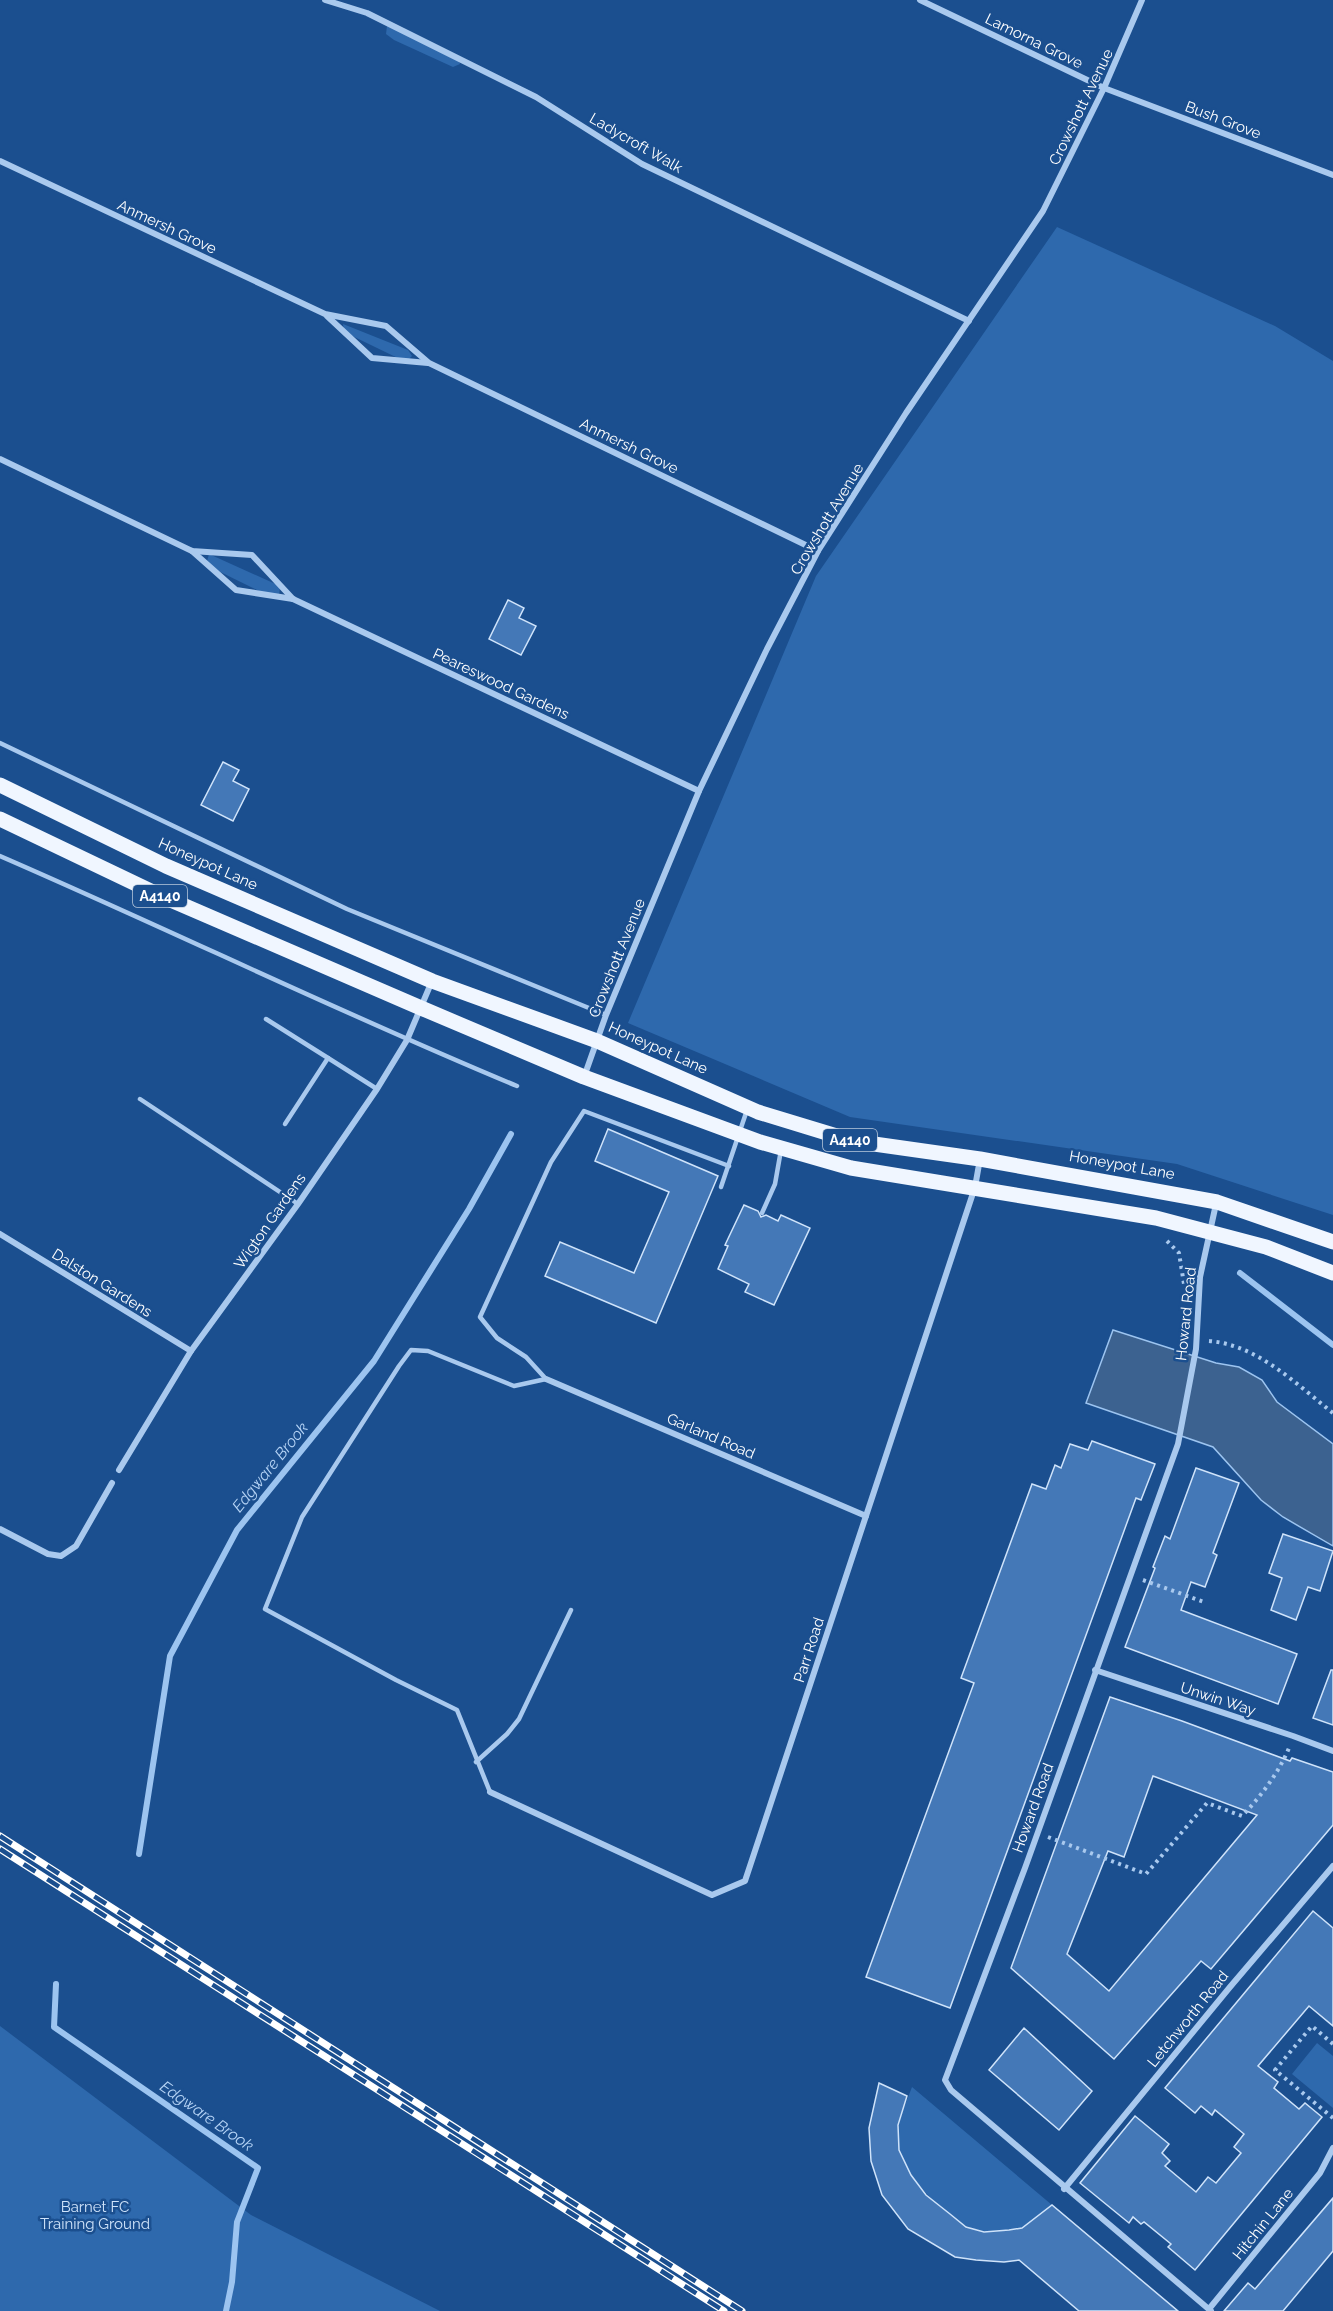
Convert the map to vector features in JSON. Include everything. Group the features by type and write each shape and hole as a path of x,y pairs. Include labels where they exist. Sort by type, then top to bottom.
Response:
{"main road":[{"name":"Honeypot Lane","path":"0,785 166,866 432,981 597,1041 748,1107 853,1141 980,1159 1217,1202 1333,1242"},
{"name":"A4140","path":"0,819 157,894 421,1008 584,1077 739,1135 850,1168 1156,1218 1266,1247 1333,1273"}],"street":[{"name":"Ladycroft Walk","path":"325,0 367,14 536,97 642,164 969,321"},
{"name":"Lamorna Grove","path":"920,0 1104,88"},
{"name":"Crowshott Avenue","path":"584,1077 606,1015 699,791 767,649 818,551 906,413 1043,211 1104,88 1142,0"},
{"name":"Bush Grove","path":"1104,88 1333,175"},
{"name":"Anmersh Grove","path":"0,161 325,315 386,326 429,363 818,551"},
{"name":"Anmersh Grove","path":"325,315 372,358 429,363"},
{"name":"Peareswood Gardens","path":"0,459 192,551 236,590 293,599 699,791"},
{"name":"Peareswood Gardens","path":"192,551 252,555 293,599"},
{"name":"Wigton Gardens","path":"119,1470 191,1352 298,1204 377,1089 407,1040 432,981"},
{"name":"Parr Road","path":"490,1791 712,1895 745,1881 975,1187 980,1159"},
{"name":"Howard Road","path":"1210,2310 1064,2189 951,2090 945,2080 1178,1444 1196,1349 1200,1277 1217,1202"},
{"name":"Dalston Gardens","path":"0,1234 191,1352"},
{"name":"Garland Road","path":"546,1379 867,1516"},
{"path":"0,1529 48,1554 61,1556 75,1546 112,1483"},
{"name":"Unwin Way","path":"1095,1670 1333,1751"},
{"name":"Letchworth Road","path":"1064,2189 1333,1866"},
{"name":"Hitchin Lane","path":"1210,2310 1320,2173 1333,2148"}],"lane":[{"path":"0,743 347,909 606,1015"},
{"path":"0,856 407,1040 517,1086"},
{"path":"266,1019 377,1089"},
{"path":"285,1124 328,1058"},
{"path":"140,1099 298,1204"},
{"path":"721,1186 748,1107"},
{"path":"490,1791 476,1762 457,1710 396,1680 265,1609 302,1517 411,1350 428,1351 514,1386 546,1379 526,1357 497,1338 480,1317 550,1162 584,1112 729,1166"},
{"path":"762,1213 775,1184 781,1148"},
{"path":"476,1762 507,1734 519,1719 571,1610"}],"path":[{"path":"1160,1238 1170,1242 1179,1253 1184,1271 1185,1292"},
{"path":"1209,1341 1245,1348 1333,1413"},
{"path":"1140,1579 1204,1602"},
{"path":"1037,1833 1146,1874 1206,1803 1242,1816 1261,1797 1284,1758 1293,1736"},
{"path":"1333,2044 1312,2026 1275,2070 1333,2118"}],"green space":[{"path":"387,26 457,56 460,64 453,67 394,40 386,34"},
{"path":"1057,227 1275,326 1333,361 1333,1215 1177,1164 850,1117 628,1023 816,576"},
{"path":"343,324 408,350 412,356 406,362 344,332"},
{"path":"209,554 280,586 279,597 265,594 206,565"},
{"name":"Barnet FC Training Ground","path":"0,2026 251,2215 440,2311 0,2311"},
{"path":"1317,2043 1333,2056 1333,2108 1292,2074"},
{"path":"912,2087 1052,2205 1027,2226 1011,2231 981,2231 949,2215 917,2183 899,2150 899,2126"}],"shaded area":[{"path":"1113,1330 1216,1363 1239,1367 1262,1380 1277,1402 1333,1444 1333,1546 1283,1517 1261,1500 1213,1447 1086,1403"}],"building":[{"path":"508,600 524,608 519,618 536,626 521,655 489,639"},
{"path":"223,762 239,770 233,781 249,789 233,821 201,805"},
{"path":"608,1129 718,1176 656,1323 545,1276 560,1242 634,1273 669,1192 595,1161"},
{"path":"744,1205 758,1211 761,1217 766,1215 778,1221 781,1215 810,1228 774,1305 745,1292 749,1284 718,1269 728,1246 725,1245"},
{"path":"1092,1441 1155,1464 1141,1500 1136,1498 950,2008 866,1977 974,1683 961,1678 1032,1484 1046,1489 1055,1465 1061,1468 1070,1444 1088,1450"},
{"path":"1196,1468 1239,1483 1213,1553 1217,1555 1205,1587 1191,1582 1181,1610 1297,1654 1278,1704 1125,1647 1165,1536 1170,1539"},
{"path":"1283,1534 1333,1551 1320,1591 1308,1587 1296,1620 1271,1610 1282,1578 1269,1573"},
{"path":"1331,1670 1333,1670 1333,1725 1313,1718"},
{"path":"1110,1697 1290,1761 1292,1758 1333,1772 1333,1825 1211,1969 1201,1961 1114,2059 1011,1968","holes":["1153,1776 1257,1815 1109,1991 1067,1954 1108,1851 1124,1857"]},
{"path":"1313,1911 1333,1928 1333,2026 1309,2006 1258,2066 1278,2082 1274,2088 1299,2109 1305,2103 1322,2117 1195,2270 1168,2247 1171,2244 1144,2222 1141,2224 1133,2217 1129,2223 1080,2183 1135,2116 1169,2144 1162,2153 1170,2161 1165,2166 1196,2192 1208,2177 1216,2183 1241,2153 1234,2147 1244,2134 1215,2110 1212,2115 1201,2106 1195,2113 1165,2088"},
{"path":"1024,2028 1092,2091 1059,2130 989,2070"},
{"path":"879,2083 907,2096 898,2125 899,2150 911,2175 926,2195 966,2227 984,2232 1022,2228 1052,2205 1178,2311 1079,2311 1019,2260 1004,2262 955,2257 908,2229 882,2195 871,2161 869,2128"},
{"path":"1333,2198 1333,2251 1283,2311 1224,2311 1248,2283 1255,2289"}],"waterway":[{"name":"Edgware Brook","path":"139,1854 170,1656 237,1530 374,1361 469,1209 511,1134"},
{"path":"1240,1273 1333,1345"},
{"name":"Edgware Brook","path":"56,1984 54,2027 258,2168 237,2222 232,2282 226,2311"}],"railway":[{"path":"0,1836 742,2311"},
{"path":"0,1849 724,2311"}]}
